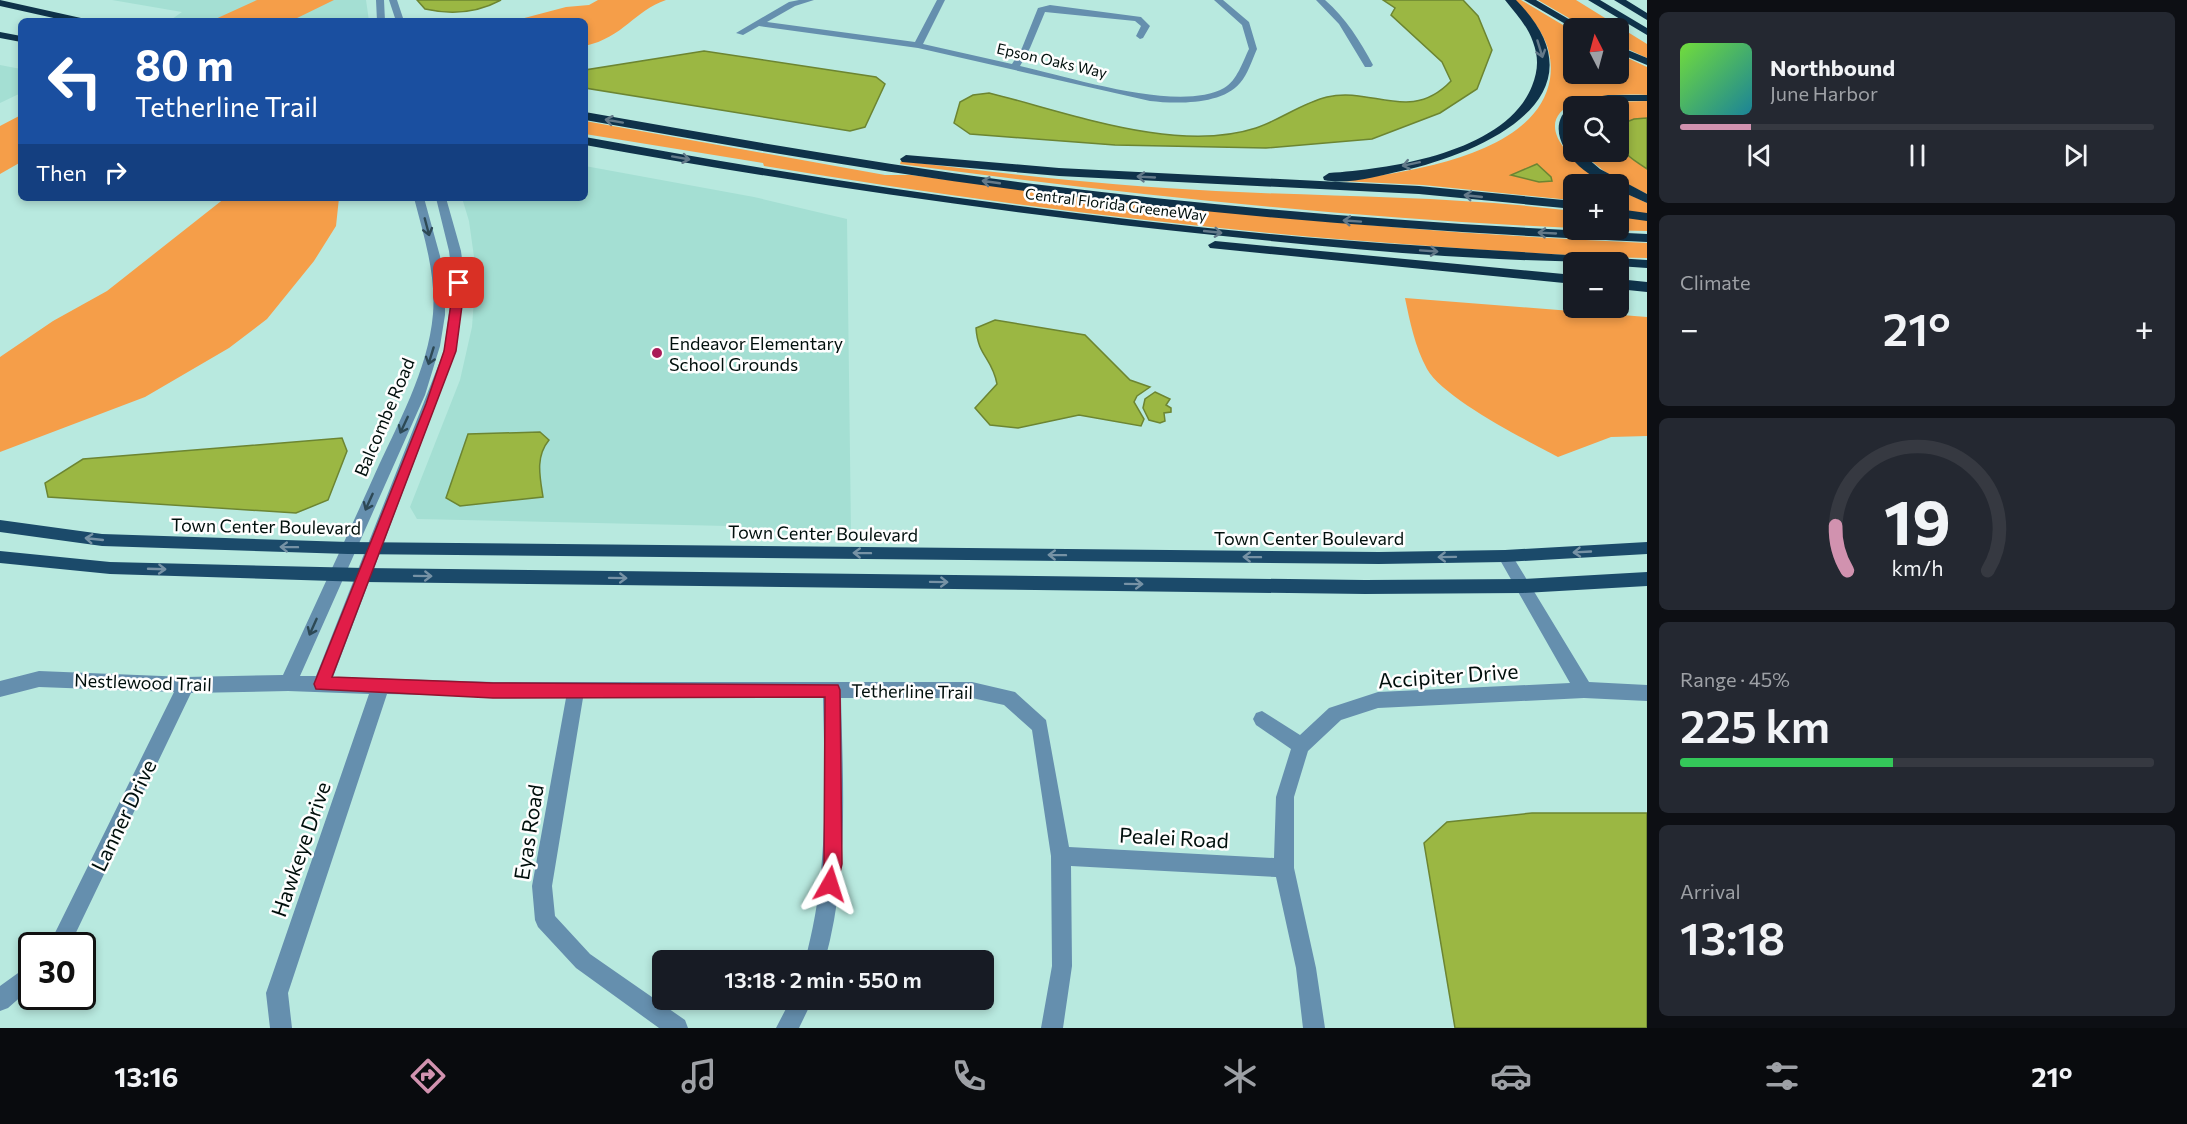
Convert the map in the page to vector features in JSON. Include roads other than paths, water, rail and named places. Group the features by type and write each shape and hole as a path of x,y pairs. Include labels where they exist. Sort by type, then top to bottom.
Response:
{"highway":[{"path":"1204,181 1335,177 1383,171 1462,150 1511,125 1531,105 1541,85 1544,63 1540,44 1529,23 1510,0"},
{"path":"1529,0 1563,19"},
{"path":"1593,0 1647,32"},
{"path":"1618,0 1647,17"},
{"path":"0,3 68,18"},
{"path":"0,14 22,18"},
{"path":"0,35 18,38"},
{"path":"1629,53 1647,62"},
{"path":"1629,98 1647,98"},
{"name":"Central Florida GreeneWay","path":"588,117 930,174 1179,205 1406,225 1647,238"},
{"path":"713,139 875,156 1204,181 1419,190 1563,205"},
{"name":"Central Florida GreeneWay","path":"588,142 760,173 1037,212 1217,233 1468,254 1647,264"},
{"path":"1584,162 1602,174"},
{"path":"760,173 1036,221 1251,249 1563,277"},
{"path":"1629,190 1647,199"},
{"path":"1629,215 1647,217"},
{"path":"1629,279 1647,280"},
{"path":"1629,285 1647,287"}],"main road":[{"name":"Town Center Boulevard","path":"0,526 102,540 348,548 1265,557 1505,556 1647,548"},
{"path":"0,557 110,568 364,575 1365,587 1523,586 1647,579"}],"street":[{"path":"380,0 381,18"},
{"path":"393,0 399,18"},
{"path":"740,33 792,4 810,0"},
{"path":"918,45 941,0"},
{"name":"Epson Oaks Way","path":"757,23 918,45 1150,98 1186,100 1212,96 1228,90 1238,80 1253,49 1246,24 1218,0"},
{"path":"1320,0 1337,14 1352,34 1368,65"},
{"path":"1015,66 1026,48 1041,10 1050,8 1138,19 1146,26 1140,36"},
{"name":"Balcombe Road","path":"337,574 417,395 433,352 439,317 440,285 420,201"},
{"name":"Balcombe Road","path":"364,575 450,351 459,283 455,251 442,201"},
{"path":"1505,556 1584,690"},
{"path":"288,683 337,574"},
{"path":"322,684 364,575"},
{"name":"Nestlewood Trail","path":"0,688 39,679 186,685 288,683"},
{"name":"Tetherline Trail","path":"288,683 380,688 972,690 1010,698 1040,726 1061,856 1062,966 1052,1028"},
{"name":"Lanner Drive","path":"65,932 186,685"},
{"name":"Hawkeye Drive","path":"281,1028 277,993 380,688"},
{"name":"Eyas Road","path":"576,690 542,886 545,920 583,961 677,1028"},
{"path":"819,950 833,864 832,690"},
{"name":"Accipiter Drive","path":"1314,1028 1306,968 1284,868 1285,797 1301,746 1335,714 1378,700 1584,690 1647,693"},
{"path":"1262,719 1301,746"},
{"name":"Pealei Road","path":"1061,856 1284,868"},
{"path":"0,1000 18,985"},
{"path":"787,1028 796,1010"}],"place":[{"name":"Endeavor Elementary School Grounds","path":"657,353"}]}
